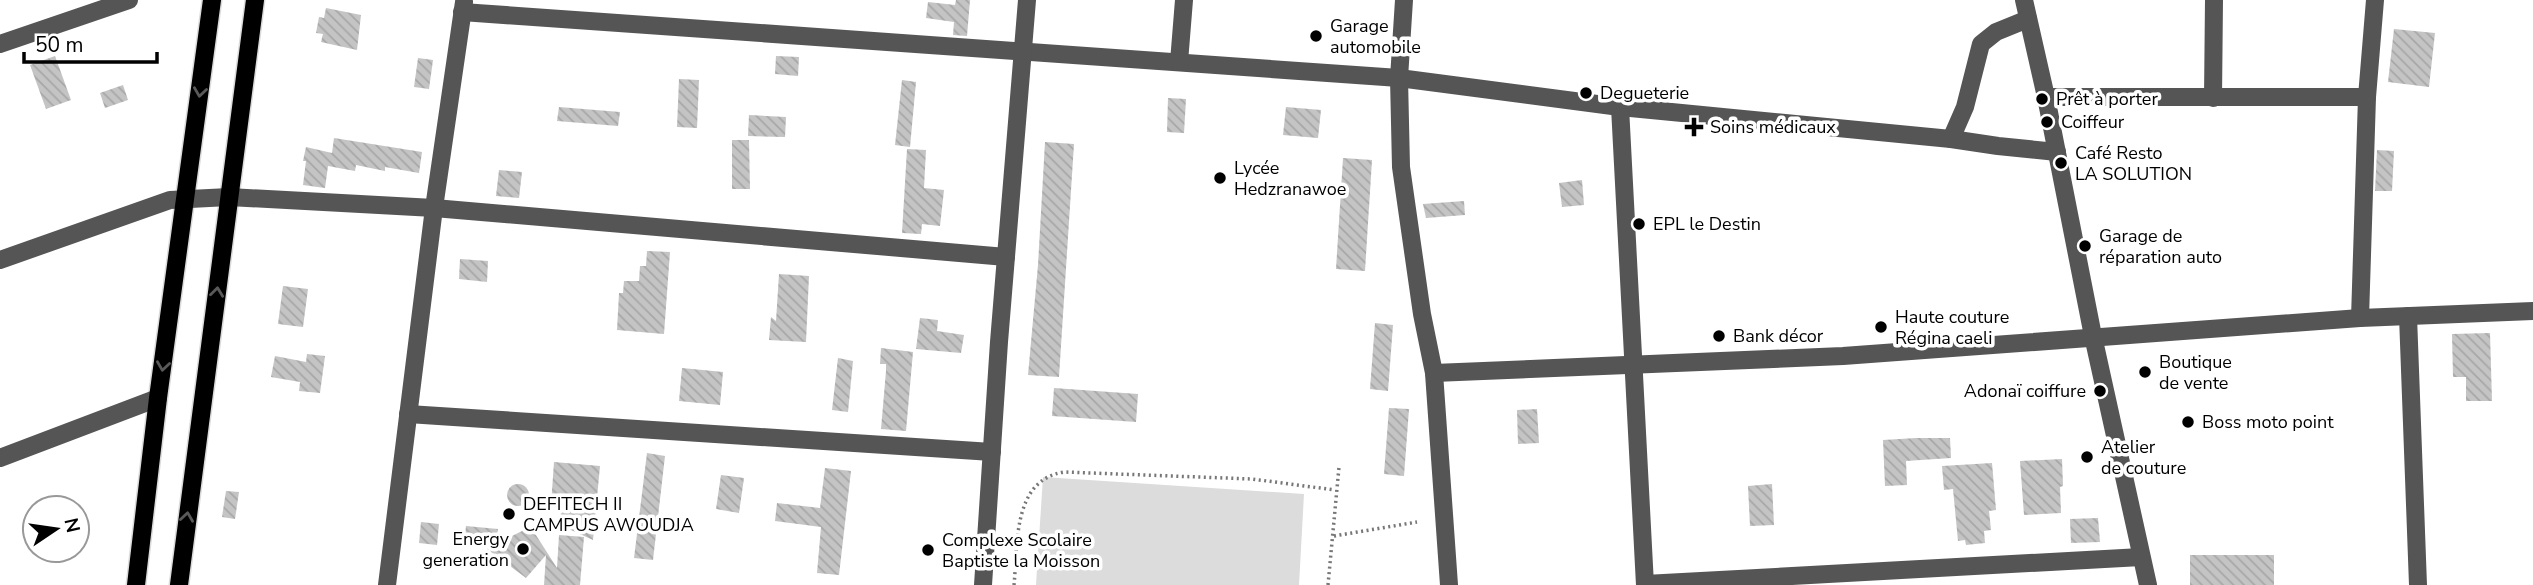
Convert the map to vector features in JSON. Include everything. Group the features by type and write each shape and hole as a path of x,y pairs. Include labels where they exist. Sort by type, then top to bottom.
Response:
{"main road":[{"path":"136,585 158,398 212,0"},
{"path":"178,585 255,0"}],"street":[{"path":"0,44 129,0"},
{"path":"983,585 1027,0"},
{"path":"1179,62 1184,0"},
{"path":"1404,0 1399,78 1401,167 1434,373 1449,585"},
{"path":"2024,0 2093,336 2148,585"},
{"path":"2213,98 2214,0"},
{"path":"2360,318 2367,97 2375,0"},
{"path":"387,585 434,208 463,6 1399,78 1620,107 2057,152"},
{"path":"1951,139 1965,107 1981,44 1996,33 2028,19"},
{"path":"2046,97 2367,97"},
{"path":"1620,107 1645,584 2141,557"},
{"path":"0,260 154,204 186,198 229,197 434,208 1006,257"},
{"path":"1434,373 1843,356 2360,318 2533,311"},
{"path":"2408,316 2418,585"},
{"path":"0,458 158,398"},
{"path":"408,414 992,452"}],"path":[{"path":"1328,585 1339,467"},
{"path":"1014,585 1020,516 1029,495 1052,473 1064,471 1252,479 1335,490"},
{"path":"1334,536 1417,522"}],"shaded area":[{"path":"1043,477 1304,494 1299,585 1036,585"}],"building":[{"path":"956,0 970,0 967,36 953,35 954,22 926,18 928,2 955,5"},
{"path":"326,8 361,15 357,50 321,42 323,34 316,33 319,17 324,18"},
{"path":"2394,29 2435,33 2429,87 2388,82"},
{"path":"55,56 71,100 46,109 30,65"},
{"path":"776,56 799,57 798,76 775,74"},
{"path":"418,58 433,60 429,89 414,87"},
{"path":"679,79 699,80 697,128 677,127"},
{"path":"902,80 916,82 910,147 895,145"},
{"path":"123,85 128,100 105,108 100,93"},
{"path":"1168,98 1186,99 1184,133 1167,132"},
{"path":"559,107 620,112 618,126 557,121"},
{"path":"1286,107 1321,110 1318,138 1283,135"},
{"path":"749,115 786,117 785,137 748,136"},
{"path":"334,138 422,152 419,173 385,167 385,171 356,165 355,171 328,166 325,188 303,185 306,147 332,153"},
{"path":"732,140 749,140 750,189 732,189"},
{"path":"1045,142 1074,144 1059,377 1028,375"},
{"path":"907,149 926,150 924,188 944,190 940,226 922,224 921,234 902,233"},
{"path":"2377,150 2394,151 2392,191 2375,191"},
{"path":"1343,158 1372,160 1365,271 1336,269"},
{"path":"499,170 522,172 519,198 496,196"},
{"path":"1582,180 1584,205 1562,207 1559,183"},
{"path":"1464,201 1465,215 1426,218 1423,204"},
{"path":"647,251 670,252 664,334 617,330 619,293 623,293 624,281 639,281 640,266 646,266"},
{"path":"460,259 488,261 487,282 459,279"},
{"path":"779,274 809,276 806,342 769,340 771,317 776,321"},
{"path":"283,286 308,289 303,327 278,324"},
{"path":"920,318 938,320 937,331 964,335 961,353 916,349"},
{"path":"1375,323 1393,325 1388,391 1370,389"},
{"path":"2490,333 2492,401 2466,401 2466,377 2453,377 2452,334"},
{"path":"881,348 913,352 906,431 881,429 886,364 880,364"},
{"path":"307,354 325,356 320,393 299,391 300,382 271,377 275,356 306,362"},
{"path":"838,358 853,361 848,412 832,410"},
{"path":"682,368 723,372 720,405 679,401"},
{"path":"1054,388 1138,394 1136,422 1052,416"},
{"path":"1389,408 1409,409 1404,476 1384,474"},
{"path":"1537,409 1539,443 1518,444 1517,410"},
{"path":"1950,438 1951,458 1906,461 1907,485 1885,486 1883,440"},
{"path":"647,453 665,456 653,560 634,558"},
{"path":"2062,459 2061,513 2024,515 2020,461"},
{"path":"554,462 600,466 593,540 560,525 561,511 574,504 551,505"},
{"path":"1992,463 1996,510 1989,511 1991,530 1984,531 1985,543 1966,545 1965,540 1958,541 1953,489 1944,490 1942,466"},
{"path":"825,468 851,471 839,575 817,573 821,527 775,521 777,503 820,508"},
{"path":"721,475 744,478 739,513 716,509"},
{"path":"518,484 526,487 529,495 526,503 518,506 510,503 507,495 510,487"},
{"path":"1772,484 1774,525 1750,526 1748,486"},
{"path":"226,491 239,492 235,519 222,517"},
{"path":"2098,518 2100,542 2071,543 2070,519"},
{"path":"421,522 439,524 437,545 419,543"},
{"path":"466,526 498,529 496,544 522,531 534,532 557,568 559,535 584,537 580,585 544,585 546,555 526,578 487,549 491,546 464,544"},
{"path":"2190,555 2274,555 2274,585 2190,585"}],"place":[{"name":"Garage automobile","path":"1316,36"},
{"name":"Degueterie","path":"1586,93"},
{"name":"Prêt à porter","path":"2042,99"},
{"name":"Coiffeur","path":"2047,122"},
{"name":"Soins médicaux","path":"1694,127"},
{"name":"Café Resto LA SOLUTION","path":"2061,163"},
{"name":"Lycée Hedzranawoe","path":"1220,178"},
{"name":"EPL le Destin","path":"1639,224"},
{"name":"Garage de réparation auto","path":"2085,246"},
{"name":"Haute couture Régina caeli","path":"1881,327"},
{"name":"Bank décor","path":"1719,336"},
{"name":"Boutique de vente","path":"2145,372"},
{"name":"Adonaï coiffure","path":"2100,391"},
{"name":"Boss moto point","path":"2188,422"},
{"name":"Atelier de couture","path":"2087,457"},
{"name":"DEFITECH II CAMPUS AWOUDJA","path":"509,514"},
{"name":"Energy generation","path":"523,549"},
{"name":"Complexe Scolaire Baptiste la Moisson","path":"928,550"}]}
